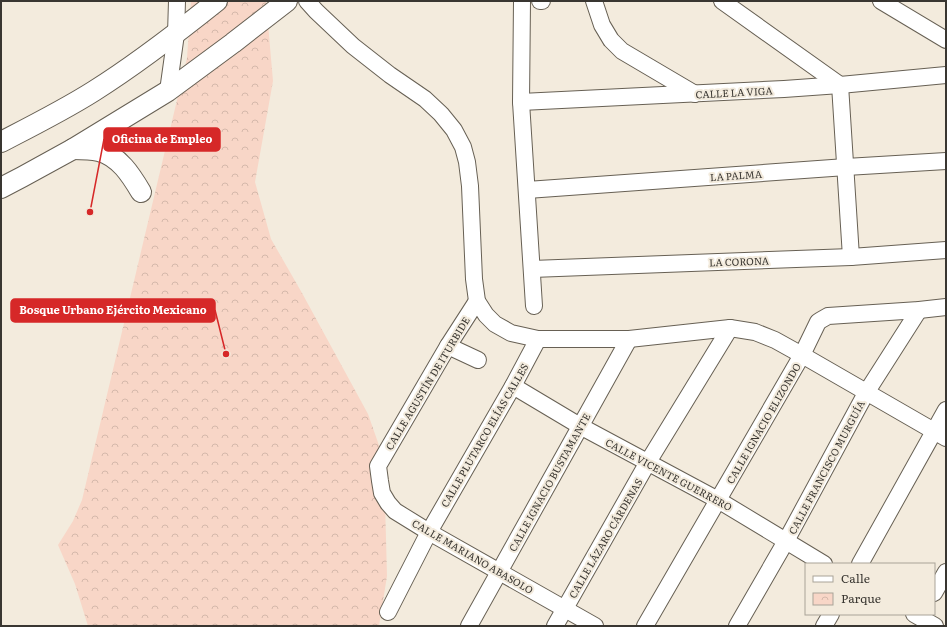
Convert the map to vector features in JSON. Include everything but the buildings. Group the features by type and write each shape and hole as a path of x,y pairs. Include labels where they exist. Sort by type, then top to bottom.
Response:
{"main road":[{"path":"1,142 51,116 94,91 142,59 217,1"},
{"path":"1,188 73,149 168,91 287,1"},
{"path":"73,149 98,151 109,155 121,164 132,177 141,192"}],"street":[{"path":"168,91 176,34 177,1"},
{"path":"307,1 353,46 390,75 425,99 441,114 454,130 463,146 467,162 470,186 474,279 477,301 486,315 495,324 511,333 538,339 629,339 730,328 755,332 775,340 940,434"},
{"path":"522,1 521,102 534,306"},
{"path":"594,1 602,25 611,40 622,51 695,94"},
{"path":"722,1 840,85 851,257"},
{"path":"881,1 946,40"},
{"name":"CALLE LA VIGA","path":"521,102 695,94 840,85 946,75"},
{"name":"LA PALMA","path":"527,190 946,161"},
{"name":"LA CORONA","path":"532,269 851,257 946,250"},
{"name":"CALLE AGUSTÍN DE ITURBIDE","path":"378,466 448,346 477,301"},
{"path":"919,310 946,307"},
{"name":"CALLE IGNACIO ELIZONDO","path":"645,626 802,355 818,322 828,316 919,310"},
{"name":"CALLE FRANCISCO MURGUÍA","path":"737,626 786,542 866,393 919,310"},
{"name":"CALLE LÁZARO CÁRDENAS","path":"555,626 648,462 730,328"},
{"name":"CALLE PLUTARCO ELÍAS CALLES","path":"388,612 429,532 513,386 538,339"},
{"name":"CALLE IGNACIO BUSTAMANTE","path":"469,626 629,339"},
{"path":"448,346 478,360"},
{"name":"CALLE VICENTE GUERRERO","path":"513,386 580,426 718,500 822,563"},
{"path":"861,563 940,434 946,410"},
{"name":"CALLE MARIANO ABASOLO","path":"378,466 382,493 395,511 594,626"},
{"path":"935,591 946,572"},
{"path":"824,626 830,615"},
{"path":"918,618 935,626"}],"green space":[{"path":"191,1 266,1 273,81 255,182 271,239 368,414 382,454 387,576 379,626 88,626 75,584 58,545 73,521 82,500 187,58"}],"place":[{"name":"Oficina de Empleo","path":"90,212"},
{"name":"Bosque Urbano Ejército Mexicano","path":"226,354"}]}
